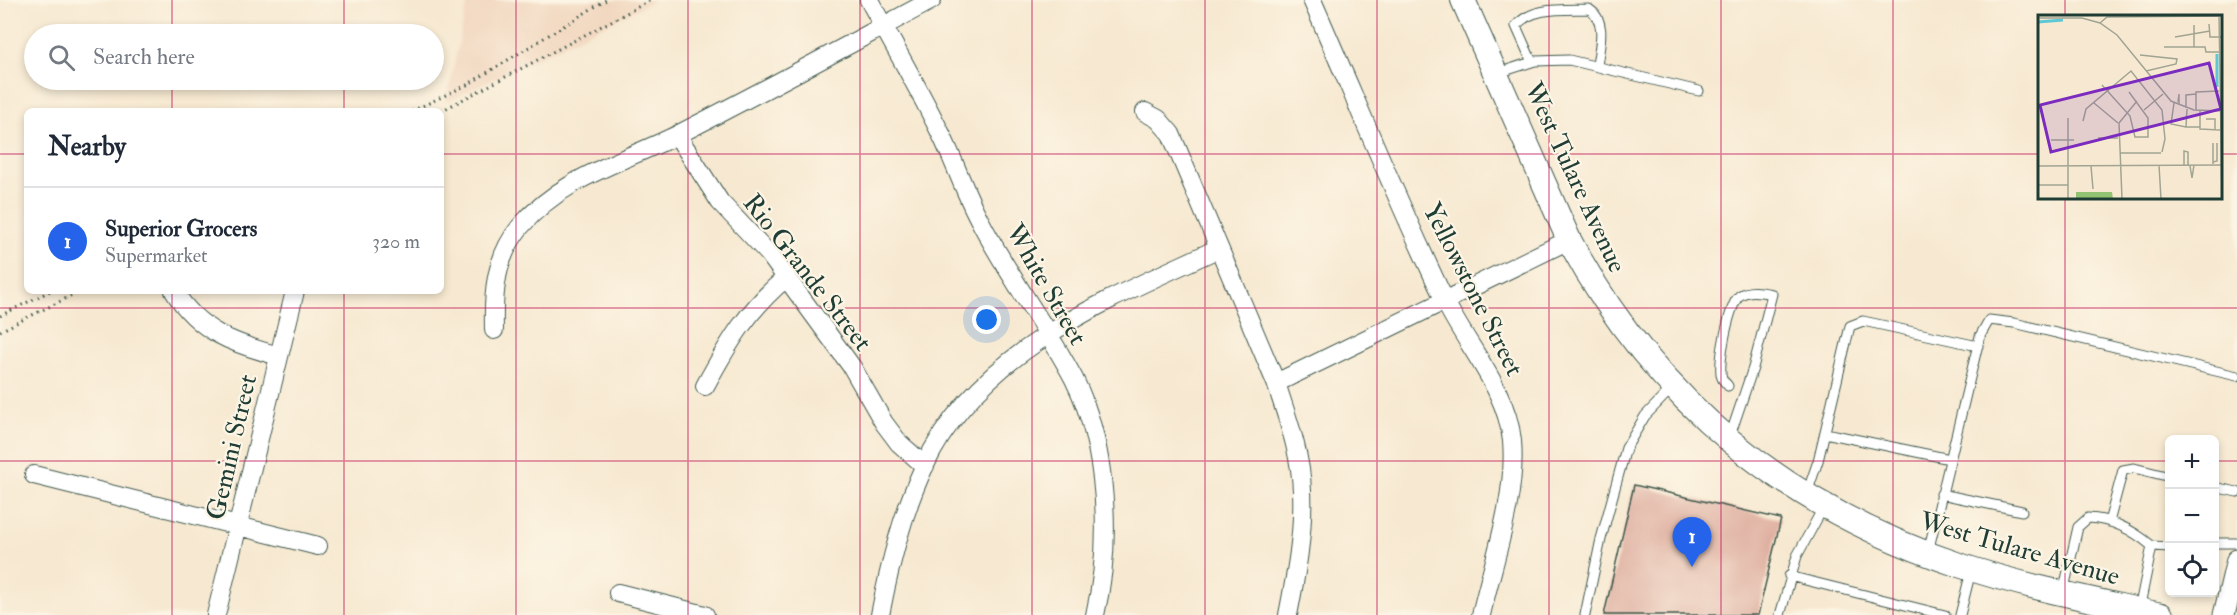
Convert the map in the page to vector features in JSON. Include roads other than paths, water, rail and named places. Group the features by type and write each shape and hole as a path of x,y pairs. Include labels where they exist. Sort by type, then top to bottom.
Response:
{"main road":[{"name":"West Tulare Avenue","path":"1463,0 1569,240 1612,313 1673,387 1728,441 1815,501 1898,543 1971,569 2150,613"}],"street":[{"name":"White Street","path":"869,0 941,133 980,221 1074,380 1095,444 1104,507 1104,573 1095,615"},
{"path":"494,330 493,298 496,272 503,254 519,229 562,188 677,135 932,0"},
{"name":"Yellowstone Street","path":"1312,0 1444,300 1503,405 1512,439 1513,462 1509,493 1481,615"},
{"path":"1145,112 1158,119 1171,134 1217,249 1276,383 1297,453 1302,489 1298,560 1288,615"},
{"name":"Rio Grande Street","path":"677,135 720,202 787,277 852,367 889,430 899,443 925,466"},
{"path":"1276,383 1569,240"},
{"path":"880,615 895,546 925,466 951,423 974,396 1020,353 1047,335 1084,313 1217,249"},
{"path":"705,386 738,327 755,305 787,277"},
{"path":"176,294 188,311 209,331 245,347 279,356"},
{"name":"Gemini Street","path":"216,615 294,294"},
{"path":"34,475 239,524 318,546"},
{"path":"2224,615 2237,560"},
{"path":"618,593 705,615"}],"lane":[{"path":"1532,62 1516,26 1523,17 1549,10 1589,9 1601,25 1597,66"},
{"path":"1495,74 1532,62 1569,60 1699,91"},
{"path":"1728,386 1722,378 1720,365 1732,306 1746,293 1753,291 1772,294 1753,368 1728,441"},
{"path":"1928,554 1978,346 1985,324 1989,320 2014,322 2237,376"},
{"path":"1780,615 1789,576 1815,501 1825,433 1850,326 1863,321 1978,346"},
{"path":"1585,615 1601,539 1626,448 1645,416 1673,387"},
{"path":"1825,433 1950,459"},
{"path":"2109,522 2123,470 2134,468 2165,476"},
{"path":"2219,488 2237,492"},
{"path":"1941,494 2022,512"},
{"path":"2063,593 2078,527 2088,519 2133,529 2152,546 2165,547"},
{"path":"2219,543 2237,543"},
{"path":"2150,613 2152,546"},
{"path":"1960,615 1971,569"},
{"path":"1789,576 1945,615"}],"place":[{"name":"Superior Grocers","path":"1692,567"}]}
